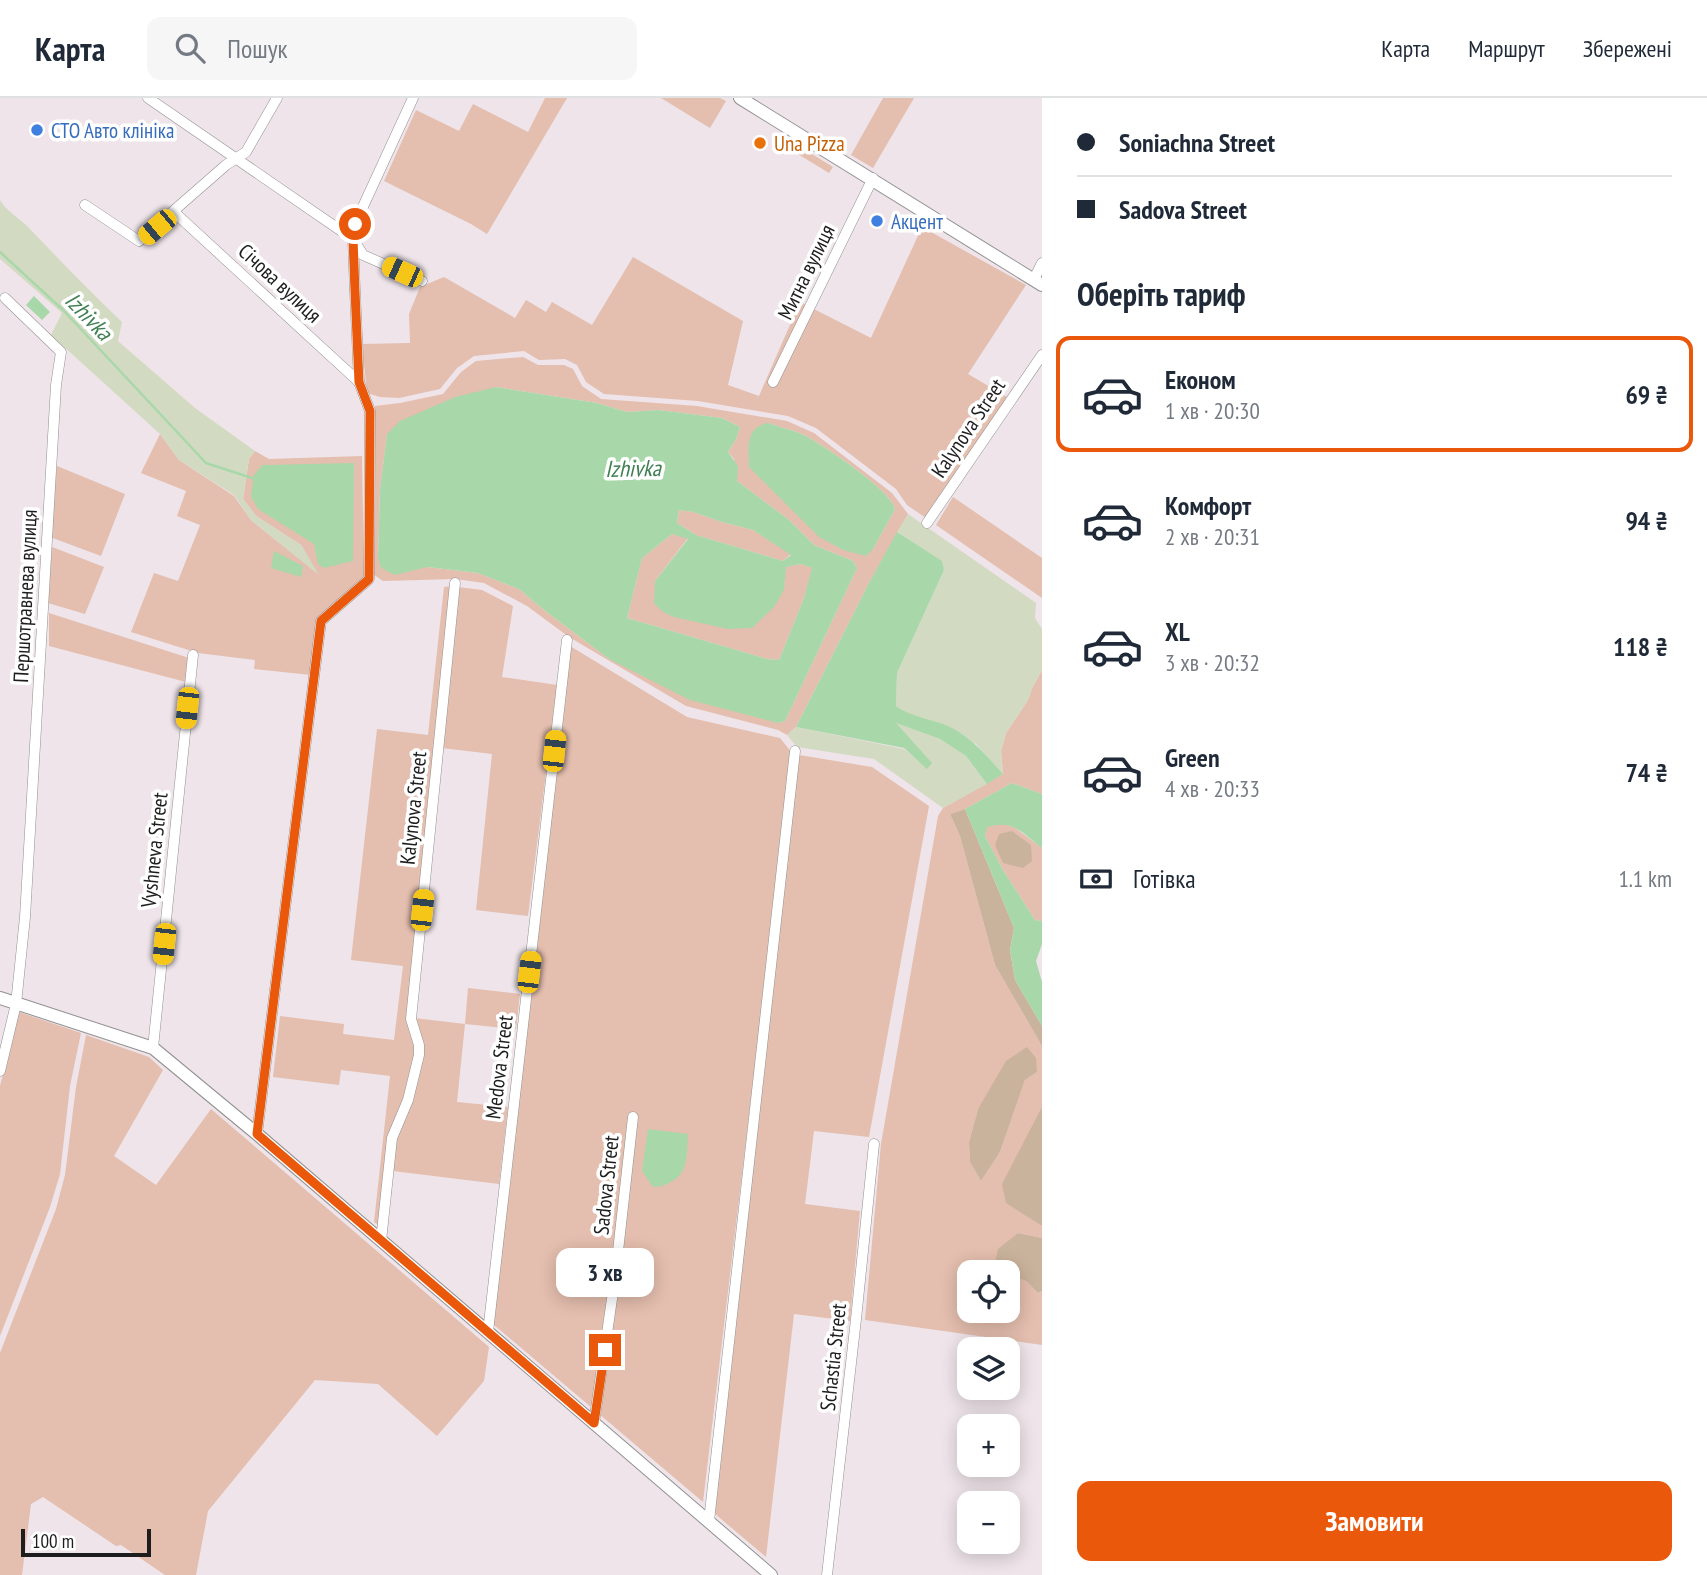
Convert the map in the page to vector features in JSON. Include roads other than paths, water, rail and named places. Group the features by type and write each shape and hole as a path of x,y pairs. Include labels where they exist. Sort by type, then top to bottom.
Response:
{"street":[{"path":"148,98 353,239 363,255 422,281"},
{"path":"85,205 139,241 235,158 246,152 277,98"},
{"path":"257,1134 321,621 369,579 370,411 359,382 353,239 355,224 413,98"},
{"path":"740,98 1038,282 1042,263"},
{"name":"Митна вулиця","path":"773,382 873,178"},
{"name":"Січова вулиця","path":"174,212 359,382"},
{"name":"Першотравнева вулиця","path":"0,1071 16,1004 27,877 56,385 61,352 5,298"},
{"name":"Kalynova Street","path":"927,523 1042,355"},
{"name":"Kalynova Street","path":"381,1241 391,1138 408,1100 419,1055 419,1045 411,1019 455,583"},
{"name":"Medova Street","path":"488,1332 567,640"},
{"name":"Vyshneva Street","path":"153,1048 193,655"},
{"path":"709,1521 795,751"},
{"path":"0,998 153,1048 771,1575"},
{"name":"Sadova Street","path":"594,1423 615,1278 633,1117"},
{"name":"Schastia Street","path":"827,1575 874,1144"}],"water":[{"path":"34,296 50,312 42,320 26,305"},
{"path":"496,387 597,403 627,412 659,410 722,418 740,427 728,452 738,466 737,481 789,520 814,545 853,561 857,568 785,721 778,723 690,700 609,659 519,589 478,573 427,567 395,575 381,568 378,557 380,490 387,434 400,421 455,397","holes":["679,510 753,530 791,555 783,561 696,535 677,523","672,534 688,539 655,581 654,603 663,612 674,617 728,629 752,628 774,607 784,590 786,567 801,564 812,568 804,598 779,660 767,659 627,618 642,558"]},
{"path":"768,423 804,435 826,448 869,480 891,501 895,509 873,549 866,556 843,550 819,537 749,467 751,434"},
{"path":"354,463 353,561 324,568 318,564 314,544 258,509 251,496 254,475 262,465"},
{"path":"897,532 942,561 944,570 897,673 896,706 948,726 971,741 1003,774 987,784 966,756 940,739 896,723 932,763 927,769 904,748 796,727"},
{"path":"274,551 303,566 301,577 271,568"},
{"path":"1012,783 1042,794 1042,848 1011,826 987,827 985,836 1035,920 1042,921 1042,944 1036,961 1042,982 1042,1026 1015,980 1010,950 1014,928 965,809"},
{"path":"648,1129 688,1134 684,1169 676,1179 660,1187 653,1187 642,1171"}],"waterway":[{"name":"Izhivka","path":"0,252 63,310 206,463 255,479"}],"place":[{"name":"СТО Авто клініка","path":"37,130"},
{"name":"Una Pizza","path":"760,143"},
{"name":"Акцент","path":"877,221"}]}
